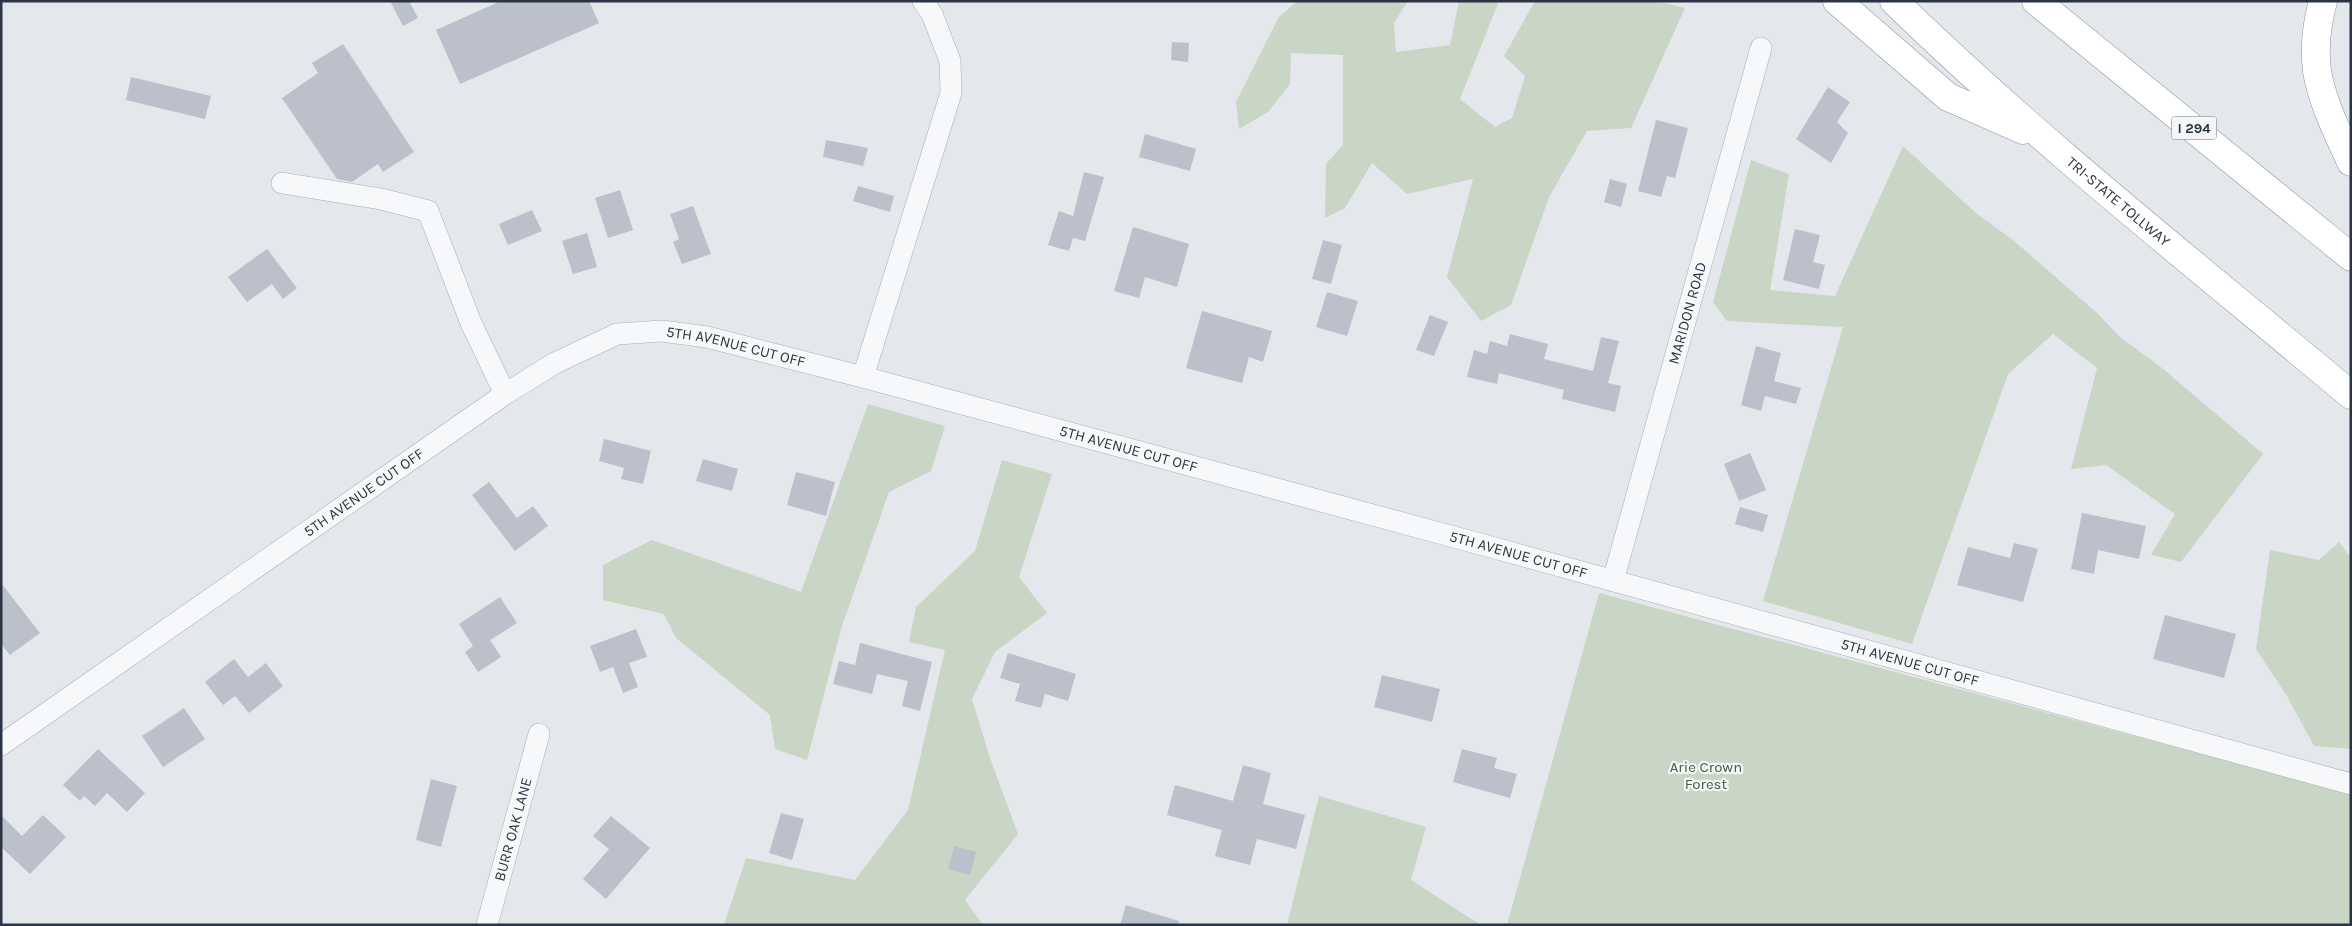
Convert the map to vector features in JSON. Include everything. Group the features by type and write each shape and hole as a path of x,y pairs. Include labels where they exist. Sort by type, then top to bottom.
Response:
{"highway":[{"path":"1836,1 1948,97 2047,141"},
{"name":"TRI-STATE TOLLWAY","path":"1894,1 1933,39 2047,141 2351,395"},
{"name":"I 294","path":"2036,1 2351,257"},
{"path":"2323,1 2317,24 2317,71 2330,115 2351,162"}],"street":[{"path":"863,377 951,93 950,61 932,14 923,1"},
{"name":"MARIDON ROAD","path":"1613,580 1761,48"},
{"path":"282,183 381,199 428,210 471,323 505,394"},
{"name":"5TH AVENUE CUT OFF","path":"1,745 505,394 555,364 617,334 662,331 707,337 863,377 1613,580 2351,784"},
{"name":"BURR OAK LANE","path":"488,925 539,734"}],"green space":[{"path":"1297,1 1408,1 1394,23 1396,52 1450,45 1459,1 1499,1 1460,99 1495,127 1512,118 1525,76 1504,56 1535,1 1656,1 1685,8 1631,128 1587,131 1549,197 1511,305 1481,321 1447,277 1473,179 1407,194 1372,163 1345,208 1325,218 1326,164 1343,145 1343,55 1291,53 1290,84 1268,112 1239,129 1236,102 1279,17"},
{"path":"1903,146 1977,214 2013,240 2098,314 2120,337 2162,368 2263,454 2181,562 2151,555 2175,514 2106,465 2071,469 2097,368 2053,334 2008,374 1912,644 1763,601 1843,327 1727,321 1713,302 1751,160 1789,174 1770,290 1835,296"},
{"path":"868,404 945,426 931,471 889,492 841,629 807,760 775,749 770,715 676,638 664,614 603,600 603,565 652,540 801,592"},
{"path":"1002,460 1052,474 1019,577 1047,613 995,652 972,699 990,758 1018,834 965,900 983,925 724,925 746,858 855,880 908,810 945,650 909,642 916,607 975,551"},
{"path":"2339,542 2351,558 2350,749 2314,746 2287,696 2256,649 2270,550 2319,560"},
{"name":"Arie Crown Forest","path":"1599,593 2351,794 2351,925 1507,925"},
{"path":"1319,796 1426,827 1411,880 1481,925 1287,925"}],"building":[{"path":"390,1 409,1 418,18 403,26"},
{"path":"501,1 589,1 599,23 460,84 436,30"},
{"path":"1172,42 1189,43 1188,62 1171,60"},
{"path":"343,44 414,152 383,172 378,164 352,182 337,179 282,98 318,73 312,63"},
{"path":"131,77 211,96 205,119 126,100"},
{"path":"1828,87 1850,102 1837,122 1848,133 1831,163 1796,139"},
{"path":"1656,120 1688,128 1675,178 1667,176 1661,197 1638,191"},
{"path":"1145,134 1196,149 1190,171 1139,157"},
{"path":"826,140 868,148 863,166 823,157"},
{"path":"1084,172 1104,177 1085,241 1073,238 1069,251 1048,245 1059,211 1073,216"},
{"path":"1610,179 1627,184 1621,207 1604,202"},
{"path":"858,186 894,196 890,212 853,201"},
{"path":"620,190 633,230 608,238 595,198"},
{"path":"693,206 711,254 682,264 673,242 679,239 670,214"},
{"path":"532,210 542,231 508,245 499,224"},
{"path":"1133,227 1189,244 1177,287 1145,277 1139,298 1114,291"},
{"path":"1795,229 1820,235 1813,262 1825,265 1819,289 1783,280"},
{"path":"587,233 597,267 573,274 562,241"},
{"path":"1323,240 1342,245 1331,284 1312,279"},
{"path":"267,249 297,288 283,299 272,284 247,302 228,277"},
{"path":"1327,292 1358,301 1347,336 1316,327"},
{"path":"1202,311 1272,331 1263,362 1249,357 1242,383 1186,368"},
{"path":"1430,315 1448,322 1434,356 1416,350"},
{"path":"1510,334 1548,344 1544,359 1593,371 1601,337 1619,341 1608,383 1621,386 1615,412 1562,399 1564,390 1499,373 1497,384 1467,377 1474,350 1487,354 1490,341 1507,346"},
{"path":"1756,346 1781,353 1774,381 1801,388 1796,404 1765,396 1761,411 1741,405"},
{"path":"604,439 651,451 643,484 621,479 624,468 599,461"},
{"path":"1750,453 1766,490 1739,501 1724,464"},
{"path":"703,459 738,469 732,491 696,481"},
{"path":"796,472 835,482 826,516 787,505"},
{"path":"489,482 517,518 533,506 548,526 515,551 472,495"},
{"path":"1740,507 1768,515 1763,532 1735,524"},
{"path":"2082,513 2146,526 2139,559 2098,550 2094,574 2071,569"},
{"path":"2014,543 2038,549 2023,602 1957,585 1968,547 2010,558"},
{"path":"1,583 40,633 10,655 1,644"},
{"path":"500,597 517,623 490,640 501,657 478,672 465,652 473,646 459,624"},
{"path":"2165,615 2236,634 2224,678 2153,659"},
{"path":"636,629 647,657 629,663 638,687 623,693 613,667 600,672 590,646"},
{"path":"860,643 932,662 920,711 902,706 908,681 877,674 872,694 833,684 839,661 855,665"},
{"path":"1008,653 1076,674 1068,701 1045,694 1041,708 1015,701 1020,684 1000,678"},
{"path":"234,659 248,677 266,663 283,686 249,713 235,696 223,705 205,682"},
{"path":"1382,675 1440,689 1432,722 1374,707"},
{"path":"184,708 205,739 163,767 142,736"},
{"path":"98,749 145,793 127,812 107,793 95,806 84,796 80,801 63,785"},
{"path":"1462,749 1497,758 1494,768 1517,774 1510,798 1453,782"},
{"path":"1243,765 1271,773 1263,804 1305,815 1296,849 1257,839 1250,865 1215,856 1222,830 1167,815 1175,785 1233,801"},
{"path":"431,779 457,786 441,847 416,840"},
{"path":"781,813 804,819 792,860 769,853"},
{"path":"1,815 22,836 43,815 66,837 30,874 1,847"},
{"path":"611,816 650,848 606,899 583,879 609,849 593,836"},
{"path":"954,846 976,852 970,875 948,869"},
{"path":"1126,905 1179,921 1178,925 1120,925"}]}
